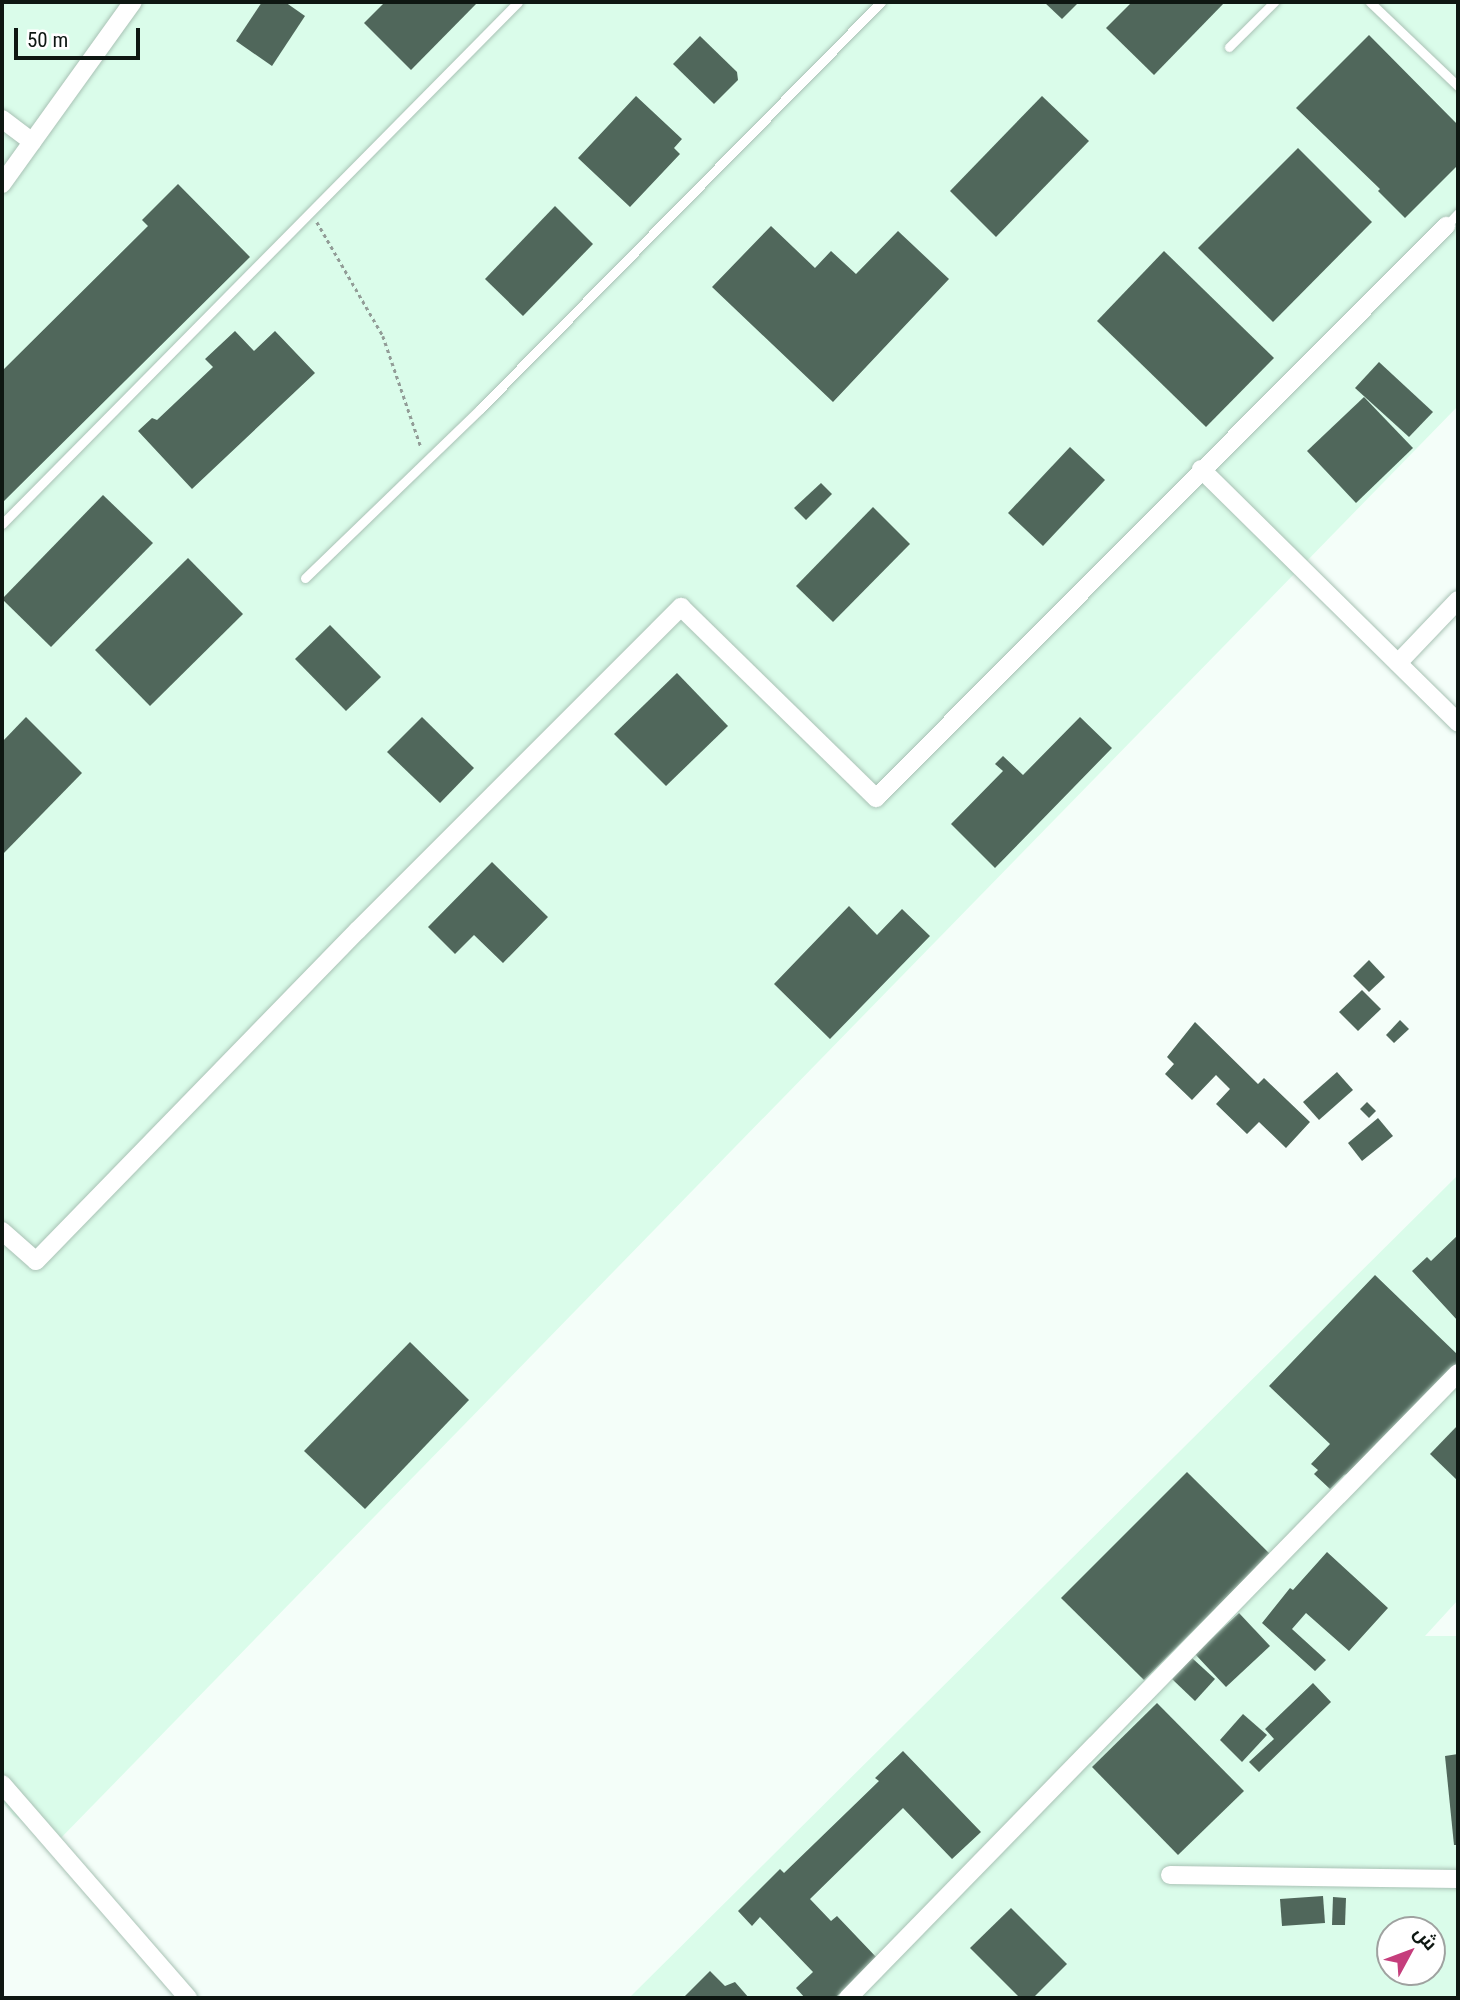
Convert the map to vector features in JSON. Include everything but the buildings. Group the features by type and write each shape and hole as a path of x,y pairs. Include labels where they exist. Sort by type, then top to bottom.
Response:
{"street":[{"path":"2,184 133,2"},
{"path":"2,119 32,142"},
{"path":"2,1231 36,1261 358,930 681,607 876,798 1200,469 1452,219"},
{"path":"1200,469 1458,722"},
{"path":"1398,663 1458,600"},
{"path":"848,1998 1458,1373"},
{"path":"2,1784 188,1998"},
{"path":"1170,1875 1458,1879"}],"lane":[{"path":"2,524 517,2"},
{"path":"305,578 426,461 881,2"},
{"path":"1229,47 1274,2"},
{"path":"1370,2 1458,86"}],"path":[{"path":"310,210 383,336 426,461"}],"shaded area":[{"path":"2,2 1458,2 1458,406 56,1843 14,1816 2,1801"},
{"path":"1458,1175 1458,1600 1425,1636 1458,1636 1458,1998 629,1998"}]}
